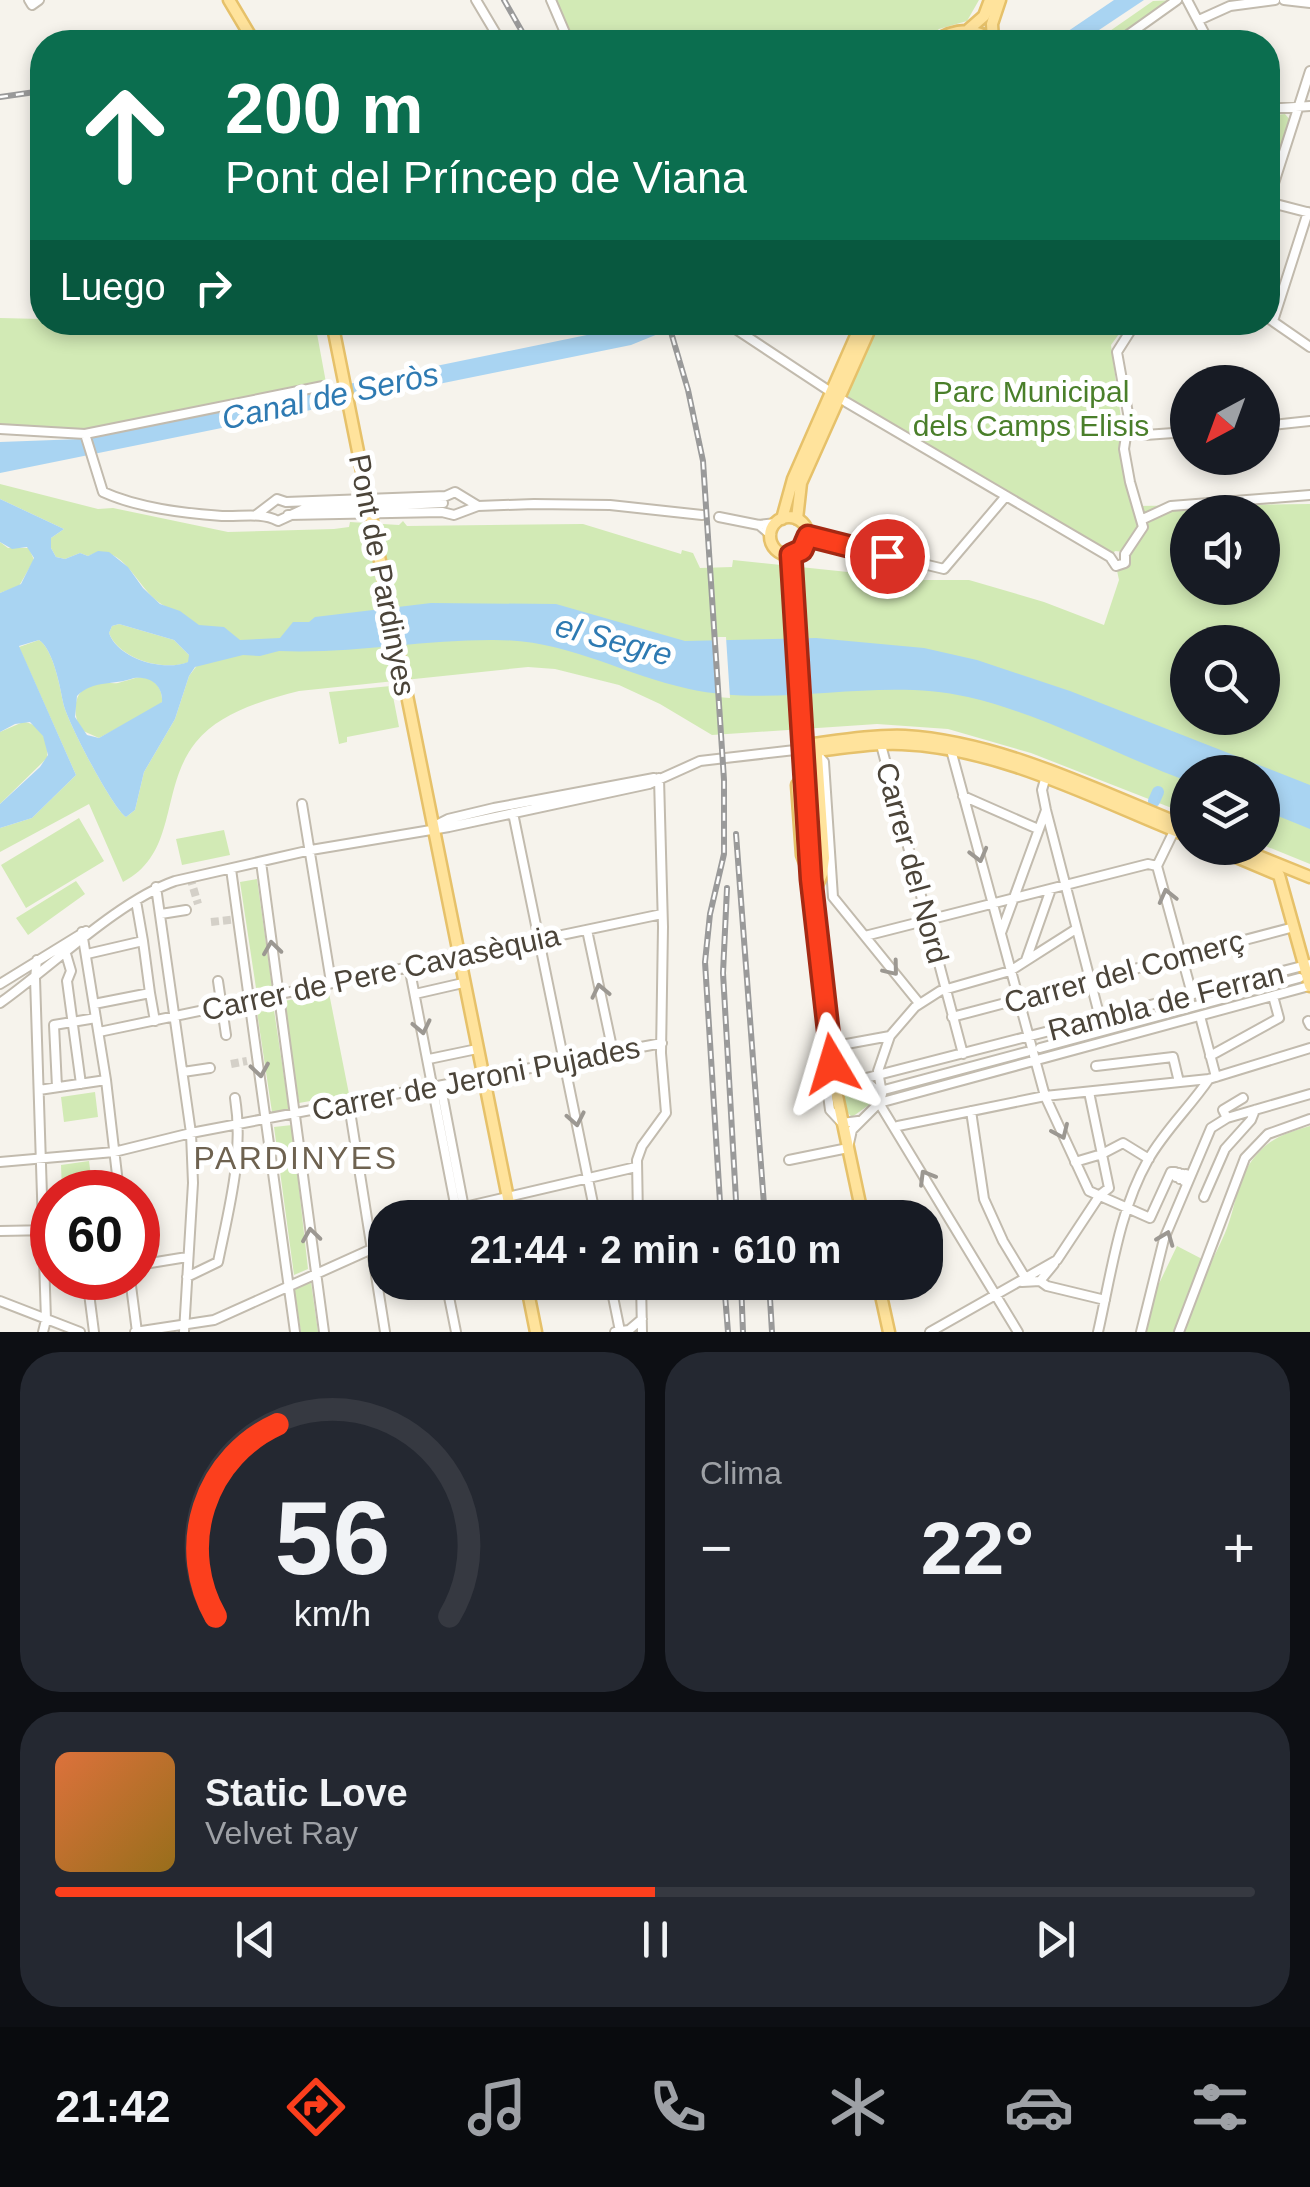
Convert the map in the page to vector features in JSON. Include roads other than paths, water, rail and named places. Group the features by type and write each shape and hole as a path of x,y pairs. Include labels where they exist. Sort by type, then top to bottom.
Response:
{"main road":[{"path":"968,30 984,16 990,0"},
{"path":"993,30 1000,0"},
{"path":"230,1 247,30"},
{"name":"Pont de Pardinyes","path":"334,335 507,1198"},
{"path":"797,519 802,483 857,335"},
{"path":"792,561 774,547 770,536 793,480 865,335"},
{"path":"779,521 797,519 808,536 792,561 811,879 833,1073 831,1090 860,1200"},
{"path":"813,892 822,874 824,858 816,751 880,740 924,738 962,746 1170,821"},
{"path":"880,740 951,750 1046,776 1170,829"},
{"path":"797,785 802,854 811,879"},
{"path":"1259,865 1274,871 1284,884 1306,987"},
{"path":"1280,865 1306,875"},
{"path":"530,1300 536,1332"},
{"path":"882,1300 890,1332"}],"street":[{"path":"476,0 494,30"},
{"path":"551,0 564,30"},
{"path":"1135,30 1177,0"},
{"path":"1187,0 1204,30"},
{"path":"1199,20 1230,6 1274,0"},
{"path":"1284,0 1310,3"},
{"path":"1280,165 1310,70"},
{"path":"1280,108 1310,106"},
{"path":"1280,205 1309,212 1280,292"},
{"path":"1280,327 1310,347"},
{"path":"745,335 835,395 1110,558 1116,550 1125,554 1142,530 1143,519 1124,450 1126,436 1132,431"},
{"path":"1128,335 1117,352 1132,431"},
{"path":"0,429 86,436 322,386"},
{"path":"1280,424 1310,421"},
{"path":"1132,431 1145,435 1170,433"},
{"path":"86,436 98,482 106,494 166,509 255,516 268,512 274,500 367,499 446,504 458,515 478,506 610,505 702,515"},
{"path":"288,515 373,514 446,504 455,492 478,506"},
{"path":"1143,519 1171,506 1310,495"},
{"path":"808,536 944,568 1006,496"},
{"path":"464,511 466,499"},
{"path":"286,502 304,509"},
{"path":"286,502 288,515"},
{"path":"268,512 281,521 304,509 355,507"},
{"path":"1138,510 1161,512"},
{"path":"719,517 759,525 779,521"},
{"path":"759,525 770,536"},
{"name":"Carrer del Nord","path":"880,740 952,1016"},
{"path":"0,984 83,936 156,887 311,850 449,827 648,784 718,758 795,750"},
{"path":"951,750 1028,1038"},
{"path":"816,751 824,762 833,897 920,1002"},
{"path":"659,794 680,769"},
{"path":"1046,776 1042,790 1046,810 1100,1018"},
{"path":"432,827 494,808 658,778"},
{"path":"637,1200 636,1168 642,1146 666,1115 658,778"},
{"path":"963,796 1038,830"},
{"path":"302,804 331,982"},
{"path":"1000,936 1046,810"},
{"path":"513,813 592,1200"},
{"path":"1170,839 1157,866 1192,994"},
{"path":"261,862 324,1332"},
{"path":"865,936 1064,884 1148,864 1157,866"},
{"path":"232,869 295,1332"},
{"path":"1284,884 1292,875 1306,875"},
{"path":"156,887 191,1133 193,1183 183,1330"},
{"path":"1025,962 1050,888"},
{"path":"136,900 154,1021"},
{"path":"161,914 186,910"},
{"name":"Carrer de Pere Cavasèquia","path":"98,1032 662,914"},
{"name":"Carrer del Comerç","path":"952,1016 1294,927"},
{"path":"789,1160 848,1148 850,1133 880,1103 878,1071 890,1036 920,1002 1010,971 1076,929"},
{"path":"587,930 613,1052"},
{"path":"0,1003 66,954 83,936"},
{"path":"83,936 116,1170"},
{"path":"87,954 143,941"},
{"path":"66,954 82,1084"},
{"path":"32,980 38,960"},
{"path":"409,966 438,1088 459,1200"},
{"name":"Rambla de Ferran","path":"831,1090 1192,994 1304,969"},
{"name":"Rambla de Ferran","path":"1040,1048 1304,969"},
{"path":"22,970 32,980 43,1170"},
{"path":"68,982 90,978"},
{"path":"218,981 226,1035"},
{"path":"415,994 463,983"},
{"name":"Rambla de Ferran","path":"880,1103 1306,987"},
{"path":"94,1004 150,993"},
{"path":"1210,1056 1279,1018 1274,996"},
{"path":"952,1016 962,1054"},
{"path":"1098,1332 1129,1208 1148,1159 1212,1078 1200,1016"},
{"path":"36,1026 96,1018"},
{"path":"54,1025 57,1087"},
{"path":"829,1047 890,1036"},
{"name":"Rambla de Ferran","path":"1028,1038 1036,1060"},
{"name":"Carrer de Jeroni Pujades","path":"0,1162 114,1152 191,1133 662,1043"},
{"path":"897,1127 1045,1096 1212,1078 1310,1048"},
{"path":"429,1059 477,1050"},
{"name":"Rambla de Ferran","path":"884,1090 1026,1052"},
{"path":"1096,1066 1173,1057 1179,1082"},
{"path":"1036,1060 1045,1096 1089,1191 1150,1218 1171,1172 1176,1177 1179,1173 1180,1179 1183,1174 1184,1181 1186,1174 1190,1176"},
{"path":"183,1072 210,1068"},
{"path":"864,1079 875,1090 1018,1332"},
{"path":"39,1090 106,1080"},
{"path":"1040,1281 1108,1188 1089,1092"},
{"path":"1141,1332 1162,1244 1211,1128 1228,1118 1310,1094"},
{"path":"186,1277 218,1262 234,1186 239,1126 234,1098"},
{"path":"1228,1118 1223,1110 1242,1098"},
{"path":"349,1104 368,1229"},
{"path":"1204,1198 1225,1149 1255,1110"},
{"path":"970,1111 984,1199 1024,1280"},
{"path":"842,1123 853,1124 866,1116"},
{"path":"1179,1332 1245,1158 1268,1134 1310,1119"},
{"path":"1074,1162 1124,1143 1148,1159"},
{"path":"498,1200 636,1168"},
{"path":"0,1232 30,1231"},
{"path":"133,1300 137,1332 183,1330 214,1320 368,1250"},
{"path":"160,1262 187,1258"},
{"path":"930,1332 1057,1260"},
{"path":"1024,1280 1106,1300"},
{"path":"0,1300 80,1332"},
{"path":"44,1332 46,1300"},
{"path":"90,1300 94,1332"},
{"path":"380,1300 385,1332"},
{"path":"450,1300 456,1332"},
{"path":"615,1300 624,1331 642,1320"},
{"path":"641,1300 642,1332"}],"water":[{"path":"1114,0 1144,0 1099,30 1070,30"},
{"name":"Canal de Seròs","path":"587,335 656,335 631,345 0,473 0,442 81,439"},
{"name":"el Segre","path":"0,499 64,529 51,538 56,557 109,552 128,567 160,604 180,611 199,625 224,627 240,640 280,638 293,622 309,622 315,617 431,603 556,604 685,641 816,638 924,648 977,660 1070,691 1170,730 1170,735 1182,735 1233,755 1170,755 1170,774 1051,724 968,697 899,690 723,694 664,683 545,645 491,640 438,642 279,651 195,667 175,719 144,772 135,810 126,817 101,782 72,726 55,668 39,640 19,646 76,775 32,818 0,828 0,804 48,755 43,736 30,722 0,732 0,593 21,584 34,558 27,547 12,549 0,542","holes":["119,624 174,640 189,655 188,662 167,665 143,661 122,650 109,633 112,626","145,679 160,691 162,702 99,738 87,735 75,717 77,696 97,685"]},
{"path":"1280,773 1310,785 1310,829 1280,817"}],"waterway":[{"path":"1154,801 1158,792"}],"tunnel":[{"path":"796,756 800,762 808,764 815,760 817,751 810,742 797,746 797,785"},
{"path":"190,877 198,904"},
{"path":"211,922 238,919"},
{"path":"231,1064 247,1061"}],"railway":[{"path":"504,0 521,30"},
{"path":"0,97 30,93"},
{"path":"672,335 703,461 724,780 724,854 710,914 705,962 720,1200"},
{"path":"736,834 764,1200"},
{"path":"727,888 723,973 736,1200"},
{"path":"725,1300 728,1332"},
{"path":"742,1300 743,1332"},
{"path":"770,1300 772,1332"}],"district":[{"name":"PARDINYES","path":"296,1158"}],"park label":[{"name":"Parc Municipal dels Camps Elisis","path":"1031,409"}]}
